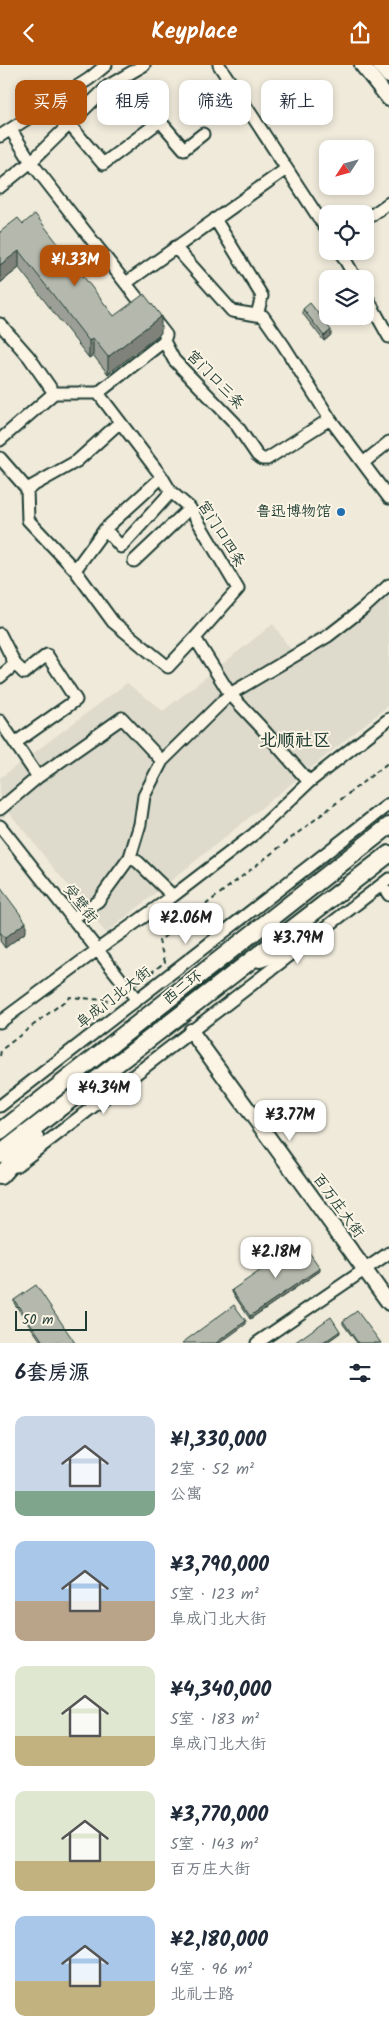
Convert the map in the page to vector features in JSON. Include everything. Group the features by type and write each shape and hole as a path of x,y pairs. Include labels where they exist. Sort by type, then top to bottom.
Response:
{"highway":[{"path":"373,839 389,812"},
{"name":"西二环","path":"0,1132 389,826"},
{"name":"西二环","path":"0,1155 389,854"},
{"path":"246,964 303,944"},
{"path":"0,1123 50,1092"},
{"path":"0,1178 61,1106"}],"main road":[{"path":"362,65 389,99"},
{"path":"380,65 389,76"},
{"name":"百万庄大街","path":"191,1031 389,1303"}],"street":[{"path":"0,136 89,79 106,65"},
{"path":"87,108 108,86 144,65"},
{"path":"219,65 319,218"},
{"path":"0,187 31,162 70,125 103,164 160,121 184,149 203,134"},
{"name":"宫门口三条","path":"11,130 31,162 166,335 164,341 174,360 235,423 251,448 262,459 268,459 330,419"},
{"path":"126,283 286,169"},
{"path":"374,214 389,203"},
{"path":"215,219 262,296 257,315"},
{"path":"175,247 232,311 263,316 330,419 389,497"},
{"path":"374,311 389,337"},
{"path":"0,324 29,357 54,393"},
{"path":"0,440 54,393 98,393 164,341"},
{"name":"宫门口四条","path":"98,393 162,477 171,492 190,508 238,589 195,638"},
{"path":"27,489 77,461 119,423"},
{"path":"362,463 389,442"},
{"path":"0,459 27,489 28,520 75,570 113,622 168,667 195,638 230,695 260,725 309,782"},
{"path":"75,570 105,529 162,477"},
{"path":"105,529 121,547 171,492"},
{"path":"134,561 190,508"},
{"path":"72,919 98,901 130,857 140,823 144,796 162,761 230,695 328,636 389,585"},
{"path":"0,634 15,664 24,673 48,655 76,699 15,743"},
{"path":"0,677 15,664"},
{"path":"0,809 38,777 122,718 162,761"},
{"path":"0,1022 254,835 309,782 389,719"},
{"path":"0,721 38,777"},
{"name":"阜成门北大街","path":"0,1106 389,804"},
{"name":"受壁街","path":"0,826 137,999"},
{"path":"130,857 138,862 173,896"},
{"path":"0,1178 389,879"},
{"path":"257,1343 389,1253"}],"path":[{"path":"0,1056 1,1051 70,997 114,1001 129,990 165,962 159,941 389,762"}],"shaded area":[{"path":"389,578 389,705 106,933 0,801 0,778 127,683 163,711 273,624 290,649 357,606"}],"building":[{"path":"35,214 114,316 144,294 161,316 108,357 93,338 89,341 19,251 0,265 0,232 18,218 23,224"},
{"path":"310,303 319,315 319,325 327,325 331,330 324,336 303,309"},
{"path":"0,887 26,922 5,938 0,932"},
{"path":"302,1242 320,1268 250,1316 232,1290"},
{"path":"36,1285 75,1343 44,1343 14,1300"},
{"path":"234,1305 246,1321 216,1343 182,1343"},
{"path":"357,1311 381,1343 358,1343 343,1321"},
{"path":"331,1317 340,1331 323,1343 294,1343"}],"place":[{"name":"鲁迅博物馆","path":"341,512"}],"district":[{"name":"北顺社区","path":"295,741"}]}
